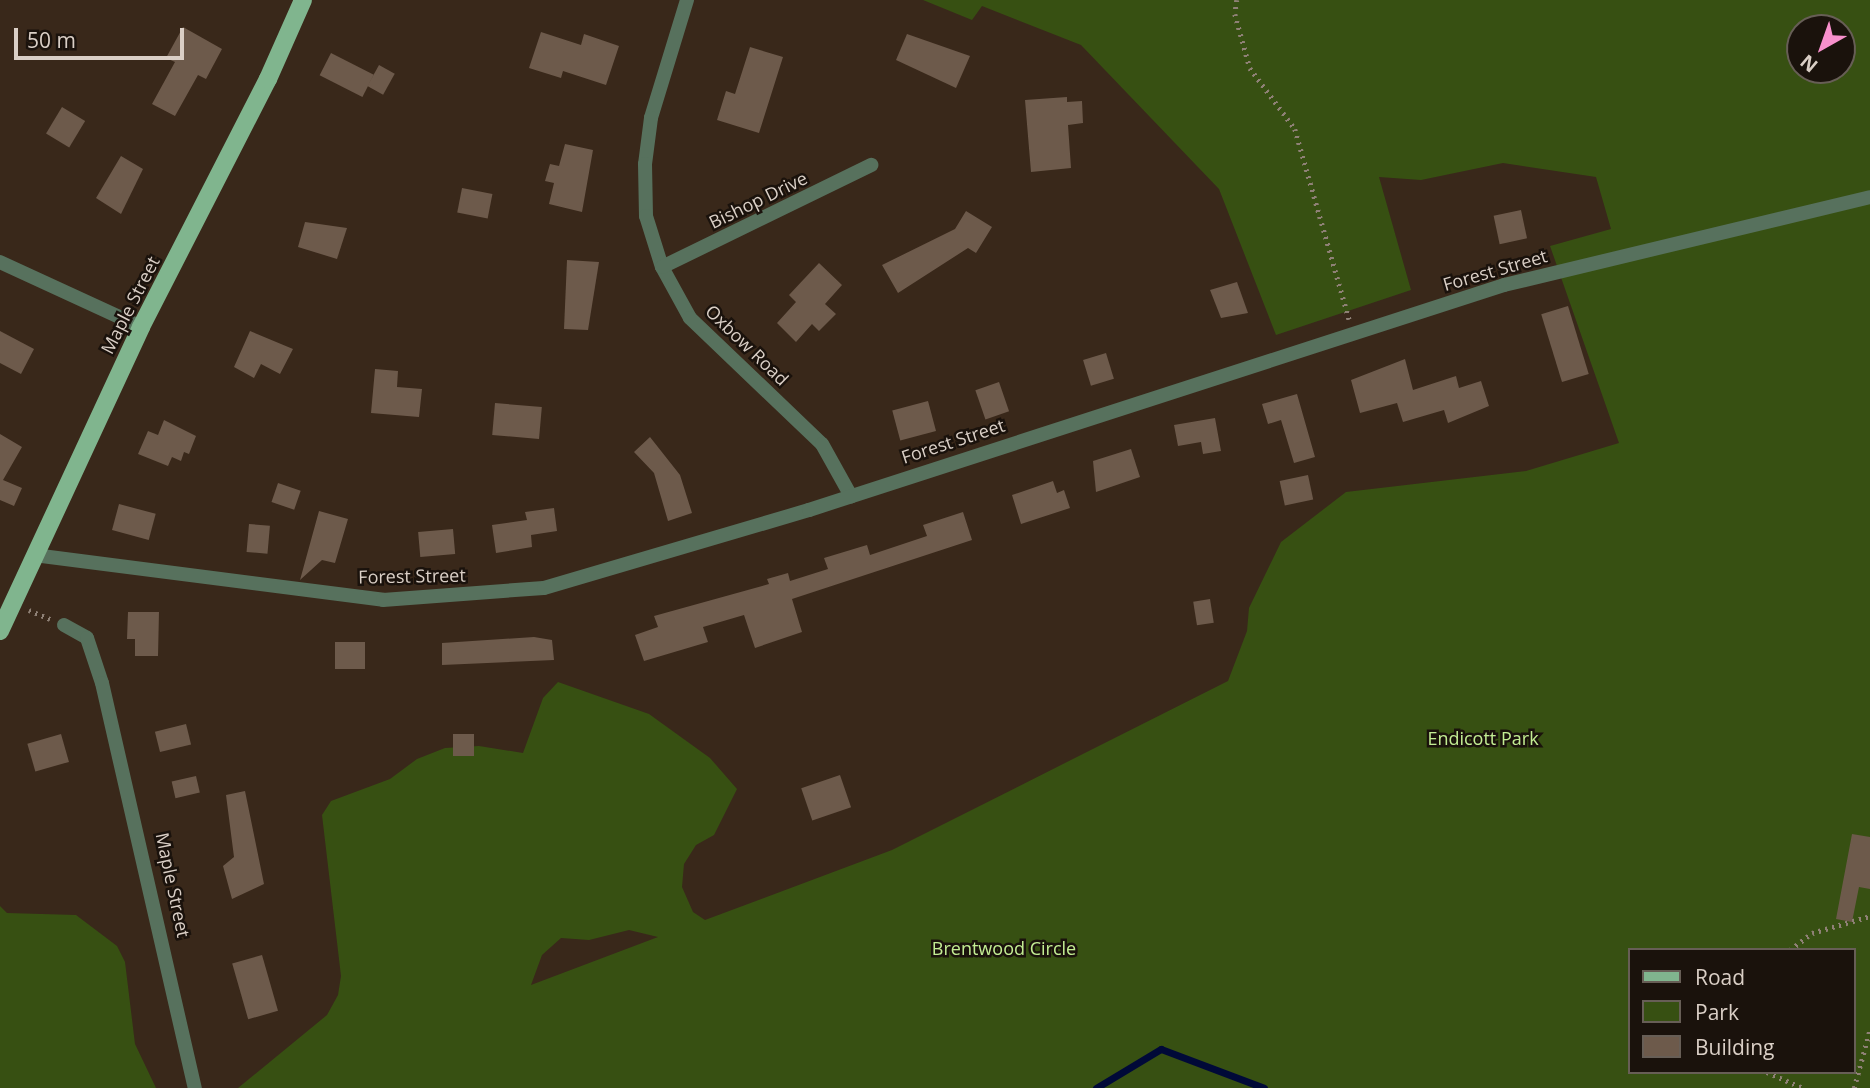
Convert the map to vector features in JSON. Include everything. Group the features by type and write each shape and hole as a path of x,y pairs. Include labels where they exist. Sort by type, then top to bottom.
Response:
{"main road":[{"name":"Maple Street","path":"0,631 141,327 263,90 303,0"}],"street":[{"name":"Oxbow Road","path":"687,0 651,118 645,164 646,216 662,267 690,318 822,444 851,496"},
{"name":"Bishop Drive","path":"662,267 870,165"},
{"name":"Forest Street","path":"34,555 383,600 517,593 851,496 1504,285 1870,197"},
{"path":"0,262 141,327"},
{"name":"Maple Street","path":"64,625 87,638 102,683 195,1088"}],"path":[{"path":"1237,0 1235,14 1250,68 1295,129 1353,333"},
{"path":"13,603 64,625"},
{"path":"1793,948 1812,933 1870,916"},
{"path":"1854,1088 1870,1029"},
{"path":"1772,1074 1803,1088"}],"green space":[{"name":"Endicott Park","path":"923,0 1870,0 1870,1088 238,1088 327,1015 338,995 341,976 322,815 331,801 390,779 417,759 445,748 479,746 523,753 543,698 558,682 649,714 710,758 737,789 714,835 696,845 684,864 682,887 693,912 705,920 892,850 1228,681 1247,631 1249,608 1281,542 1346,492 1526,471 1619,443 1550,246 1611,229 1596,177 1503,163 1421,180 1379,177 1411,290 1276,335 1219,189 1081,45 982,6 972,20","holes":["629,930 658,937 531,985 542,955 561,938 589,940"]},
{"path":"0,906 7,913 76,915 117,946 125,962 135,1044 156,1088 0,1088"}],"building":[{"path":"183,27 222,49 206,79 198,75 175,116 152,104 175,62 166,58"},
{"path":"541,32 581,45 584,34 619,46 606,85 563,71 561,78 529,68"},
{"path":"907,34 970,56 956,88 896,60"},
{"path":"750,47 783,57 759,133 717,120 726,91 735,94"},
{"path":"331,53 374,75 362,97 320,75"},
{"path":"379,65 395,74 383,95 367,86"},
{"path":"1067,97 1067,102 1082,101 1083,123 1068,125 1071,168 1031,172 1025,100"},
{"path":"62,107 85,121 69,147 46,134"},
{"path":"565,144 593,150 582,212 549,204 554,183 545,181 550,164 559,166"},
{"path":"121,156 143,169 121,214 96,198"},
{"path":"462,188 492,194 488,218 457,213"},
{"path":"1521,210 1527,238 1500,244 1494,216"},
{"path":"966,211 992,227 976,253 968,248 898,293 882,265 955,229"},
{"path":"305,222 347,228 337,259 298,247"},
{"path":"567,260 599,262 588,330 564,329"},
{"path":"819,263 842,285 825,304 836,314 819,331 812,324 796,342 777,323 796,302 789,295"},
{"path":"1237,282 1248,313 1221,318 1210,290"},
{"path":"1568,306 1589,374 1562,382 1541,314"},
{"path":"0,331 34,349 21,374 0,363"},
{"path":"250,331 293,349 280,374 261,364 254,378 234,367"},
{"path":"1106,353 1114,379 1091,386 1083,360"},
{"path":"1405,359 1413,390 1456,376 1459,388 1481,381 1489,406 1448,423 1444,410 1403,422 1397,403 1360,413 1351,380"},
{"path":"375,369 398,371 397,387 422,389 419,417 371,413"},
{"path":"999,382 1009,411 985,419 975,390"},
{"path":"1297,394 1315,457 1294,463 1281,420 1268,424 1262,404"},
{"path":"928,401 936,431 900,441 892,411"},
{"path":"495,403 542,407 539,439 492,435"},
{"path":"1215,418 1221,451 1203,454 1201,442 1178,446 1174,425"},
{"path":"164,420 196,436 189,454 184,452 181,461 172,457 168,466 138,454 148,431 158,435"},
{"path":"0,434 22,447 3,480 22,488 14,506 0,500"},
{"path":"650,437 680,475 692,513 668,521 654,473 634,452"},
{"path":"1131,449 1140,477 1096,492 1093,461"},
{"path":"1308,475 1313,499 1285,505 1280,481"},
{"path":"1053,481 1057,493 1064,490 1070,508 1021,524 1012,495"},
{"path":"278,483 301,491 294,510 271,502"},
{"path":"119,504 156,514 149,540 112,530"},
{"path":"554,508 557,531 531,535 532,547 496,553 492,525 527,520 525,512"},
{"path":"319,511 348,519 335,563 322,560 300,580"},
{"path":"963,512 972,540 792,599 802,632 755,648 744,615 703,627 708,642 644,661 635,635 658,627 654,616 769,584 767,579 788,573 790,581 828,569 824,558 867,545 870,555 927,536 923,525"},
{"path":"249,524 270,526 267,554 247,552"},
{"path":"453,529 455,554 420,557 418,532"},
{"path":"1210,599 1214,623 1197,625 1193,602"},
{"path":"128,612 159,612 158,656 135,656 135,639 127,639"},
{"path":"534,637 552,640 554,660 442,665 442,643"},
{"path":"335,642 365,642 365,669 335,669"},
{"path":"186,724 191,744 160,752 155,732"},
{"path":"61,734 69,762 35,772 27,744"},
{"path":"453,734 474,734 474,756 453,756"},
{"path":"840,775 851,807 812,820 801,788"},
{"path":"196,776 200,793 175,798 172,782"},
{"path":"245,791 264,884 232,899 223,866 234,857 226,795"},
{"path":"1852,834 1870,837 1870,889 1859,887 1852,922 1836,919"},
{"path":"262,955 278,1011 248,1019 232,964"}],"waterway":[{"path":"1096,1088 1161,1049 1264,1088"}],"park label":[{"name":"Brentwood Circle","path":"1004,948"}]}
